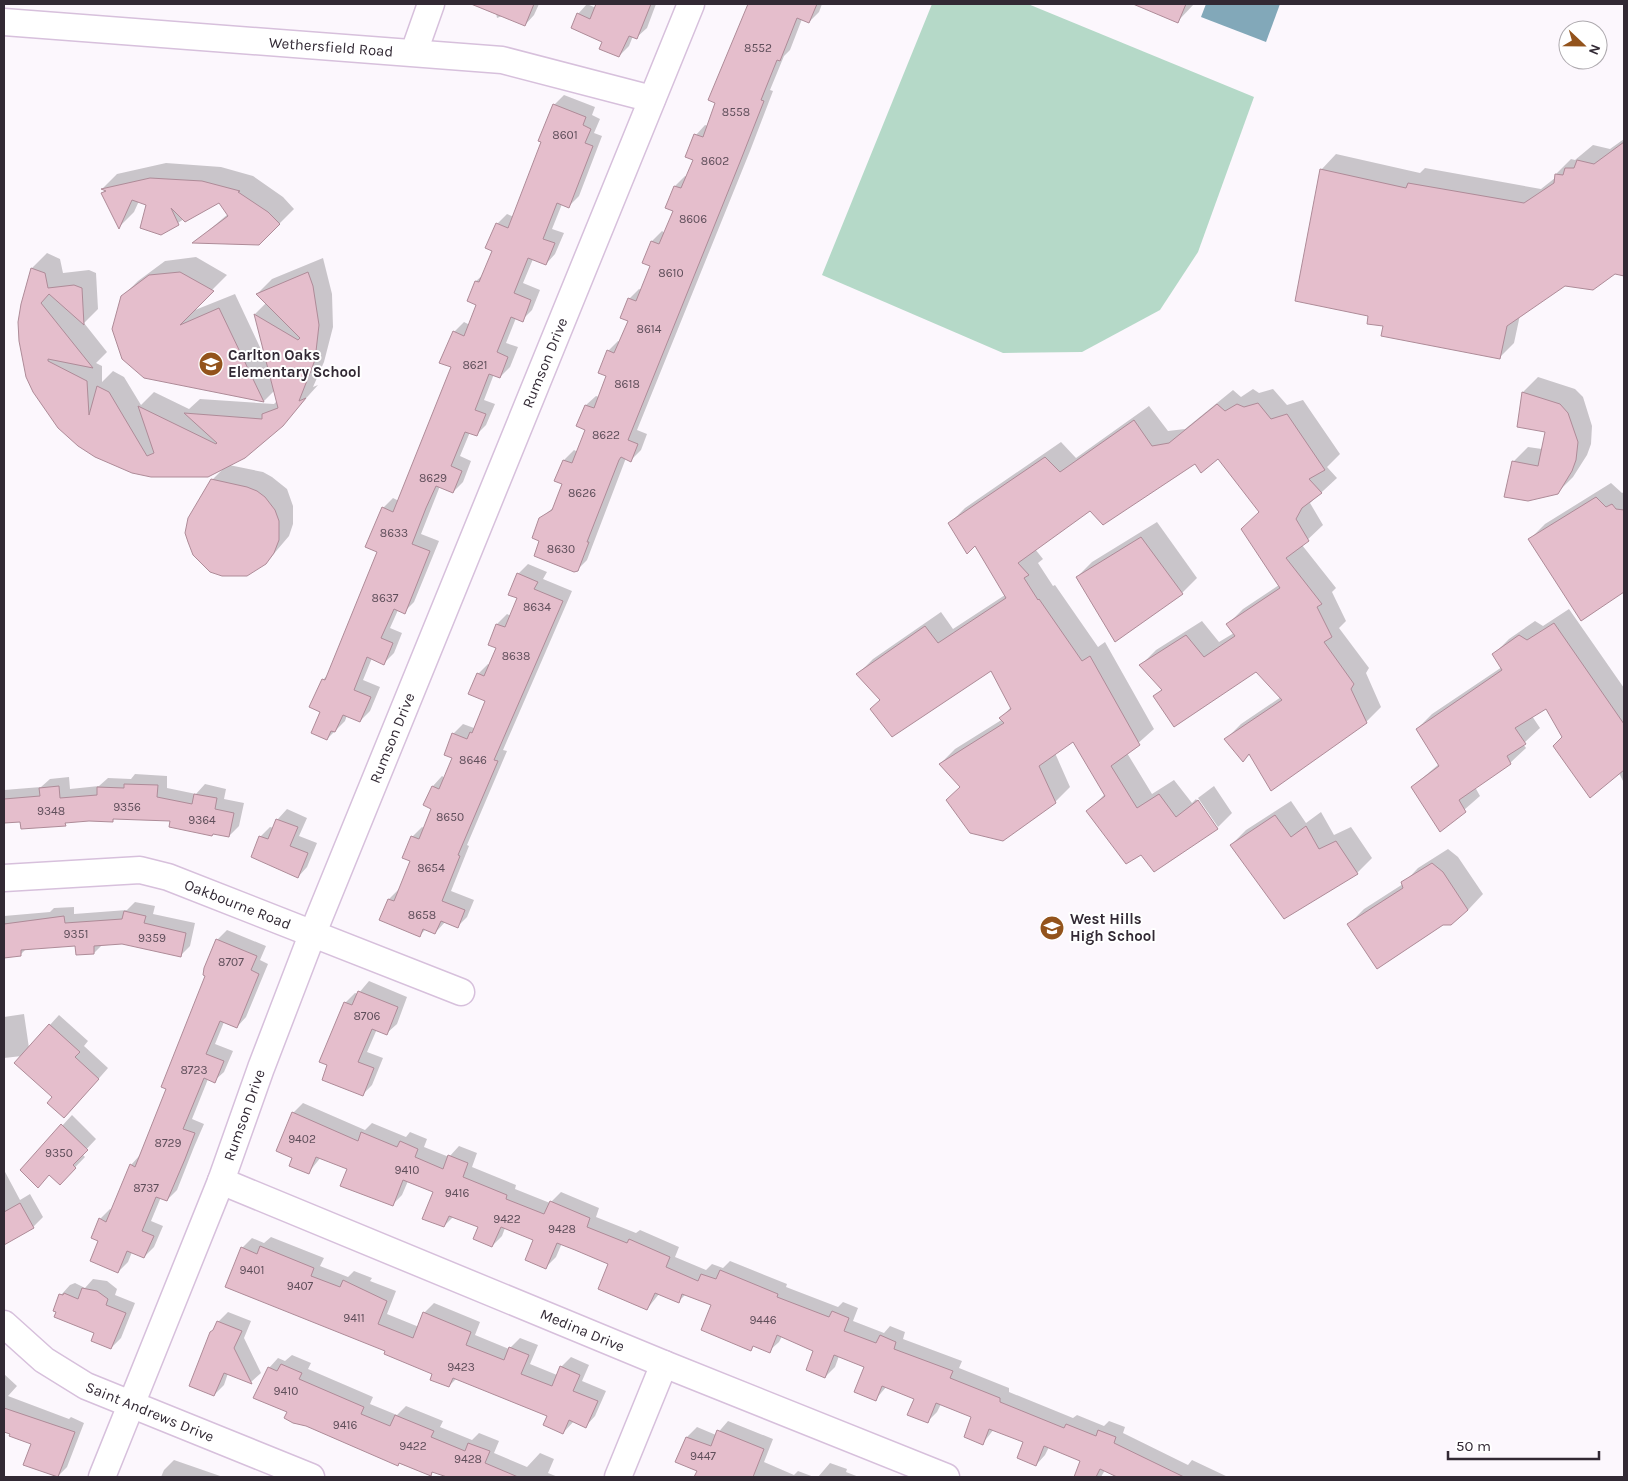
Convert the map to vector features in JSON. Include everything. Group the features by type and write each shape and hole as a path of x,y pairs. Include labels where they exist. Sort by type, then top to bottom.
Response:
{"street":[{"path":"414,52 431,4"},
{"name":"Rumson Drive","path":"102,1477 221,1182 261,1068 312,935 691,4"},
{"name":"Wethersfield Road","path":"4,22 502,60 652,100"},
{"name":"Oakbourne Road","path":"4,878 140,870 168,877 461,992"},
{"name":"Medina Drive","path":"221,1182 664,1364 946,1477"},
{"name":"Saint Andrews Drive","path":"4,1324 25,1345 65,1374 86,1386 311,1477"},
{"path":"618,1477 664,1364"}],"green space":[{"path":"932,4 1028,4 1254,97 1198,252 1160,310 1082,352 1003,353 822,275"}],"water":[{"path":"1206,4 1280,4 1266,42 1201,17"}],"building":[{"path":"471,4 534,4 525,26"},
{"path":"596,4 651,4 637,39 629,36 619,57 599,49 602,42 571,28 577,13 590,19"},
{"path":"748,4 817,4 809,23 797,18 780,61 777,60 761,100 764,101 628,440 638,444 631,462 621,457 619,460 587,542 589,542 578,571 574,572 534,556 539,541 532,538 539,518 552,510 562,484 554,481 563,460 572,463 585,430 576,426 585,405 594,408 606,376 598,373 607,350 614,353 628,321 620,318 628,298 636,301 650,266 642,263 651,241 659,244 673,211 665,208 674,186 681,188 693,160 685,157 694,134 703,137 715,103 708,100"},
{"path":"1133,4 1186,4 1178,23"},
{"path":"553,104 586,117 583,125 591,129 585,143 593,146 569,208 557,203 543,239 555,243 546,265 528,258 514,293 531,300 523,322 511,317 497,352 508,357 500,378 489,374 475,410 486,414 477,436 465,432 451,466 462,471 453,493 436,486 426,508 412,544 430,551 405,614 394,609 381,638 393,643 384,665 367,657 354,690 371,697 360,722 343,715 335,732 331,731 327,740 311,733 320,712 309,707 322,679 325,680 377,552 365,547 382,507 393,512 451,367 439,363 453,331 464,336 476,305 467,301 475,281 479,282 492,251 485,248 496,223 508,228 541,142 538,141"},
{"path":"1624,142 1624,276 1615,274 1593,290 1565,286 1507,326 1500,359 1381,336 1383,326 1367,324 1368,316 1295,301 1320,169 1406,188 1408,183 1524,203 1554,183 1555,174 1563,175 1565,168 1574,168 1577,160 1594,164"},
{"path":"150,178 202,181 240,191 238,192 268,212 280,224 259,245 192,243 228,216 219,203 185,222 171,208 179,225 161,235 140,228 146,205 132,200 119,229 101,193 106,191 101,189"},
{"path":"31,268 45,273 48,288 74,285 82,288 84,325 49,294 41,303 93,368 48,359 48,361 87,381 89,415 97,386 109,392 147,456 154,453 138,406 216,444 184,413 262,419 262,414 278,408 254,314 298,340 300,338 256,294 308,272 313,286 319,325 315,360 299,401 306,398 283,426 245,458 208,477 151,477 132,473 95,457 78,446 58,428 33,392 26,377 19,341 18,322"},
{"path":"180,272 214,291 180,325 219,308 264,402 144,378 122,359 112,329 121,296 149,275"},
{"path":"1522,392 1560,404 1568,413 1578,442 1576,460 1572,471 1558,494 1528,501 1504,497 1512,461 1538,466 1545,432 1517,427"},
{"path":"1258,403 1271,419 1287,414 1325,470 1309,479 1322,493 1302,508 1296,519 1309,541 1286,558 1322,604 1317,607 1332,637 1324,642 1354,684 1351,689 1367,723 1271,791 1249,754 1243,762 1224,739 1282,700 1256,672 1174,727 1153,696 1162,690 1139,665 1186,635 1204,657 1235,636 1226,624 1280,588 1241,529 1259,512 1218,459 1201,473 1195,464 1103,525 1090,511 1018,563 1029,575 1024,578 1038,600 1082,661 1090,656 1140,745 1111,766 1137,808 1159,794 1176,817 1198,800 1218,829 1154,872 1141,855 1126,864 1086,811 1105,796 1073,742 1039,766 1056,803 1003,841 970,833 946,800 960,787 939,764 1004,723 999,718 1011,709 991,671 892,737 870,709 880,700 856,674 925,626 938,643 1006,598 975,546 967,554 948,523 1045,457 1060,472 1134,420 1152,446 1169,443 1217,404 1225,411 1237,404 1244,407"},
{"path":"211,479 257,491 265,497 275,510 279,521 279,540 274,553 266,564 247,576 222,576 210,572 193,555 188,542 185,533 188,518"},
{"path":"1596,497 1606,507 1612,504 1616,509 1624,510 1624,592 1581,621 1528,539"},
{"path":"1141,537 1183,594 1115,642 1076,577"},
{"path":"517,573 538,582 534,589 563,601 494,760 498,761 458,855 460,856 442,901 465,910 458,928 441,921 435,934 423,929 420,937 379,920 388,899 394,901 410,861 402,858 411,836 419,839 431,809 423,805 432,786 439,789 452,758 444,755 452,733 467,739 470,732 472,733 485,701 468,694 477,673 484,676 496,648 488,645 496,624 505,627 517,598 508,595"},
{"path":"1554,623 1624,724 1624,770 1590,798 1553,746 1562,737 1546,709 1515,728 1526,744 1507,756 1511,764 1459,800 1466,812 1440,832 1411,787 1439,766 1416,729 1502,670 1492,654 1519,635 1527,640"},
{"path":"124,784 158,785 157,797 192,804 194,794 217,798 215,809 234,813 229,837 213,834 212,836 169,827 170,821 113,819 113,822 89,821 65,823 66,826 21,829 20,822 4,823 4,799 40,796 39,788 59,786 60,798 97,795 97,787 124,788"},
{"path":"1275,815 1291,837 1306,826 1319,849 1336,841 1358,874 1284,919 1230,845"},
{"path":"276,819 298,827 290,846 308,853 298,878 251,857 259,836 268,839"},
{"path":"1432,863 1443,872 1468,910 1451,925 1443,925 1377,969 1347,924 1403,888 1401,882"},
{"path":"124,911 146,916 144,923 186,933 181,957 122,944 94,946 94,954 76,955 75,946 21,950 21,956 4,958 4,924 64,916 65,923 122,919"},
{"path":"216,939 257,956 251,970 259,974 237,1028 220,1021 206,1054 224,1061 215,1083 204,1078 183,1129 195,1133 167,1201 156,1197 142,1231 154,1236 144,1258 127,1251 118,1273 90,1261 98,1241 91,1238 99,1218 106,1222 130,1164 135,1167 166,1089 161,1087 205,976 203,975 204,968"},
{"path":"358,991 398,1007 387,1035 372,1029 358,1062 374,1068 363,1096 322,1080 327,1065 319,1062 344,1002 352,1005"},
{"path":"49,1024 80,1052 75,1057 99,1079 64,1118 47,1103 52,1097 14,1063"},
{"path":"292,1112 358,1141 361,1132 397,1147 400,1141 418,1149 415,1157 443,1169 448,1155 468,1163 463,1177 507,1195 506,1199 544,1214 550,1201 590,1218 587,1227 627,1243 629,1239 670,1257 666,1267 698,1281 701,1274 716,1279 720,1270 778,1294 777,1297 829,1317 832,1311 849,1318 844,1331 876,1343 880,1335 896,1342 894,1349 953,1371 950,1378 1000,1398 1000,1402 1064,1428 1066,1424 1096,1436 1098,1430 1116,1437 1114,1443 1184,1477 1117,1477 1100,1469 1096,1477 1074,1477 1080,1461 1044,1446 1036,1466 1017,1458 1023,1442 989,1429 983,1445 964,1437 971,1417 936,1403 928,1423 907,1415 914,1399 882,1386 876,1401 854,1392 864,1367 834,1355 825,1378 806,1370 813,1351 777,1335 770,1353 753,1346 751,1351 701,1330 711,1305 682,1294 679,1303 655,1293 647,1310 598,1289 608,1264 575,1250 557,1243 546,1269 525,1260 533,1240 501,1227 492,1247 473,1239 478,1227 449,1216 444,1227 422,1219 433,1192 403,1180 393,1206 340,1186 347,1169 316,1157 309,1174 289,1166 292,1158 276,1151"},
{"path":"61,1124 88,1150 73,1165 76,1168 60,1185 49,1175 38,1188 20,1170"},
{"path":"20,1203 34,1228 4,1245 4,1212"},
{"path":"260,1246 314,1268 311,1276 340,1287 343,1280 387,1301 378,1324 413,1338 423,1312 471,1332 466,1345 504,1360 509,1347 529,1355 521,1374 552,1386 560,1366 580,1375 573,1391 598,1401 586,1428 569,1420 563,1434 543,1425 547,1416 453,1378 449,1387 430,1380 432,1374 384,1354 385,1351 225,1287 241,1247 257,1254"},
{"path":"82,1288 97,1291 108,1299 106,1305 126,1313 111,1349 91,1341 94,1333 54,1317 56,1312 53,1311 59,1294 63,1295 64,1293 78,1299"},
{"path":"217,1321 242,1331 234,1348 252,1384 224,1373 214,1396 189,1386 210,1332"},
{"path":"281,1364 302,1373 299,1379 364,1407 361,1414 390,1426 395,1415 434,1431 431,1437 465,1451 468,1443 490,1451 485,1463 518,1477 447,1477 432,1472 431,1476 399,1463 398,1466 306,1426 293,1423 284,1418 287,1412 253,1398 268,1367 277,1371"},
{"path":"4,1408 75,1432 58,1477 23,1465 31,1444 9,1436 10,1434 4,1432"},
{"path":"717,1430 764,1449 753,1477 694,1477 697,1471 675,1462 686,1437 711,1446"}],"place":[{"name":"Carlton Oaks Elementary School","path":"211,364"},
{"name":"West Hills High School","path":"1052,928"}]}
